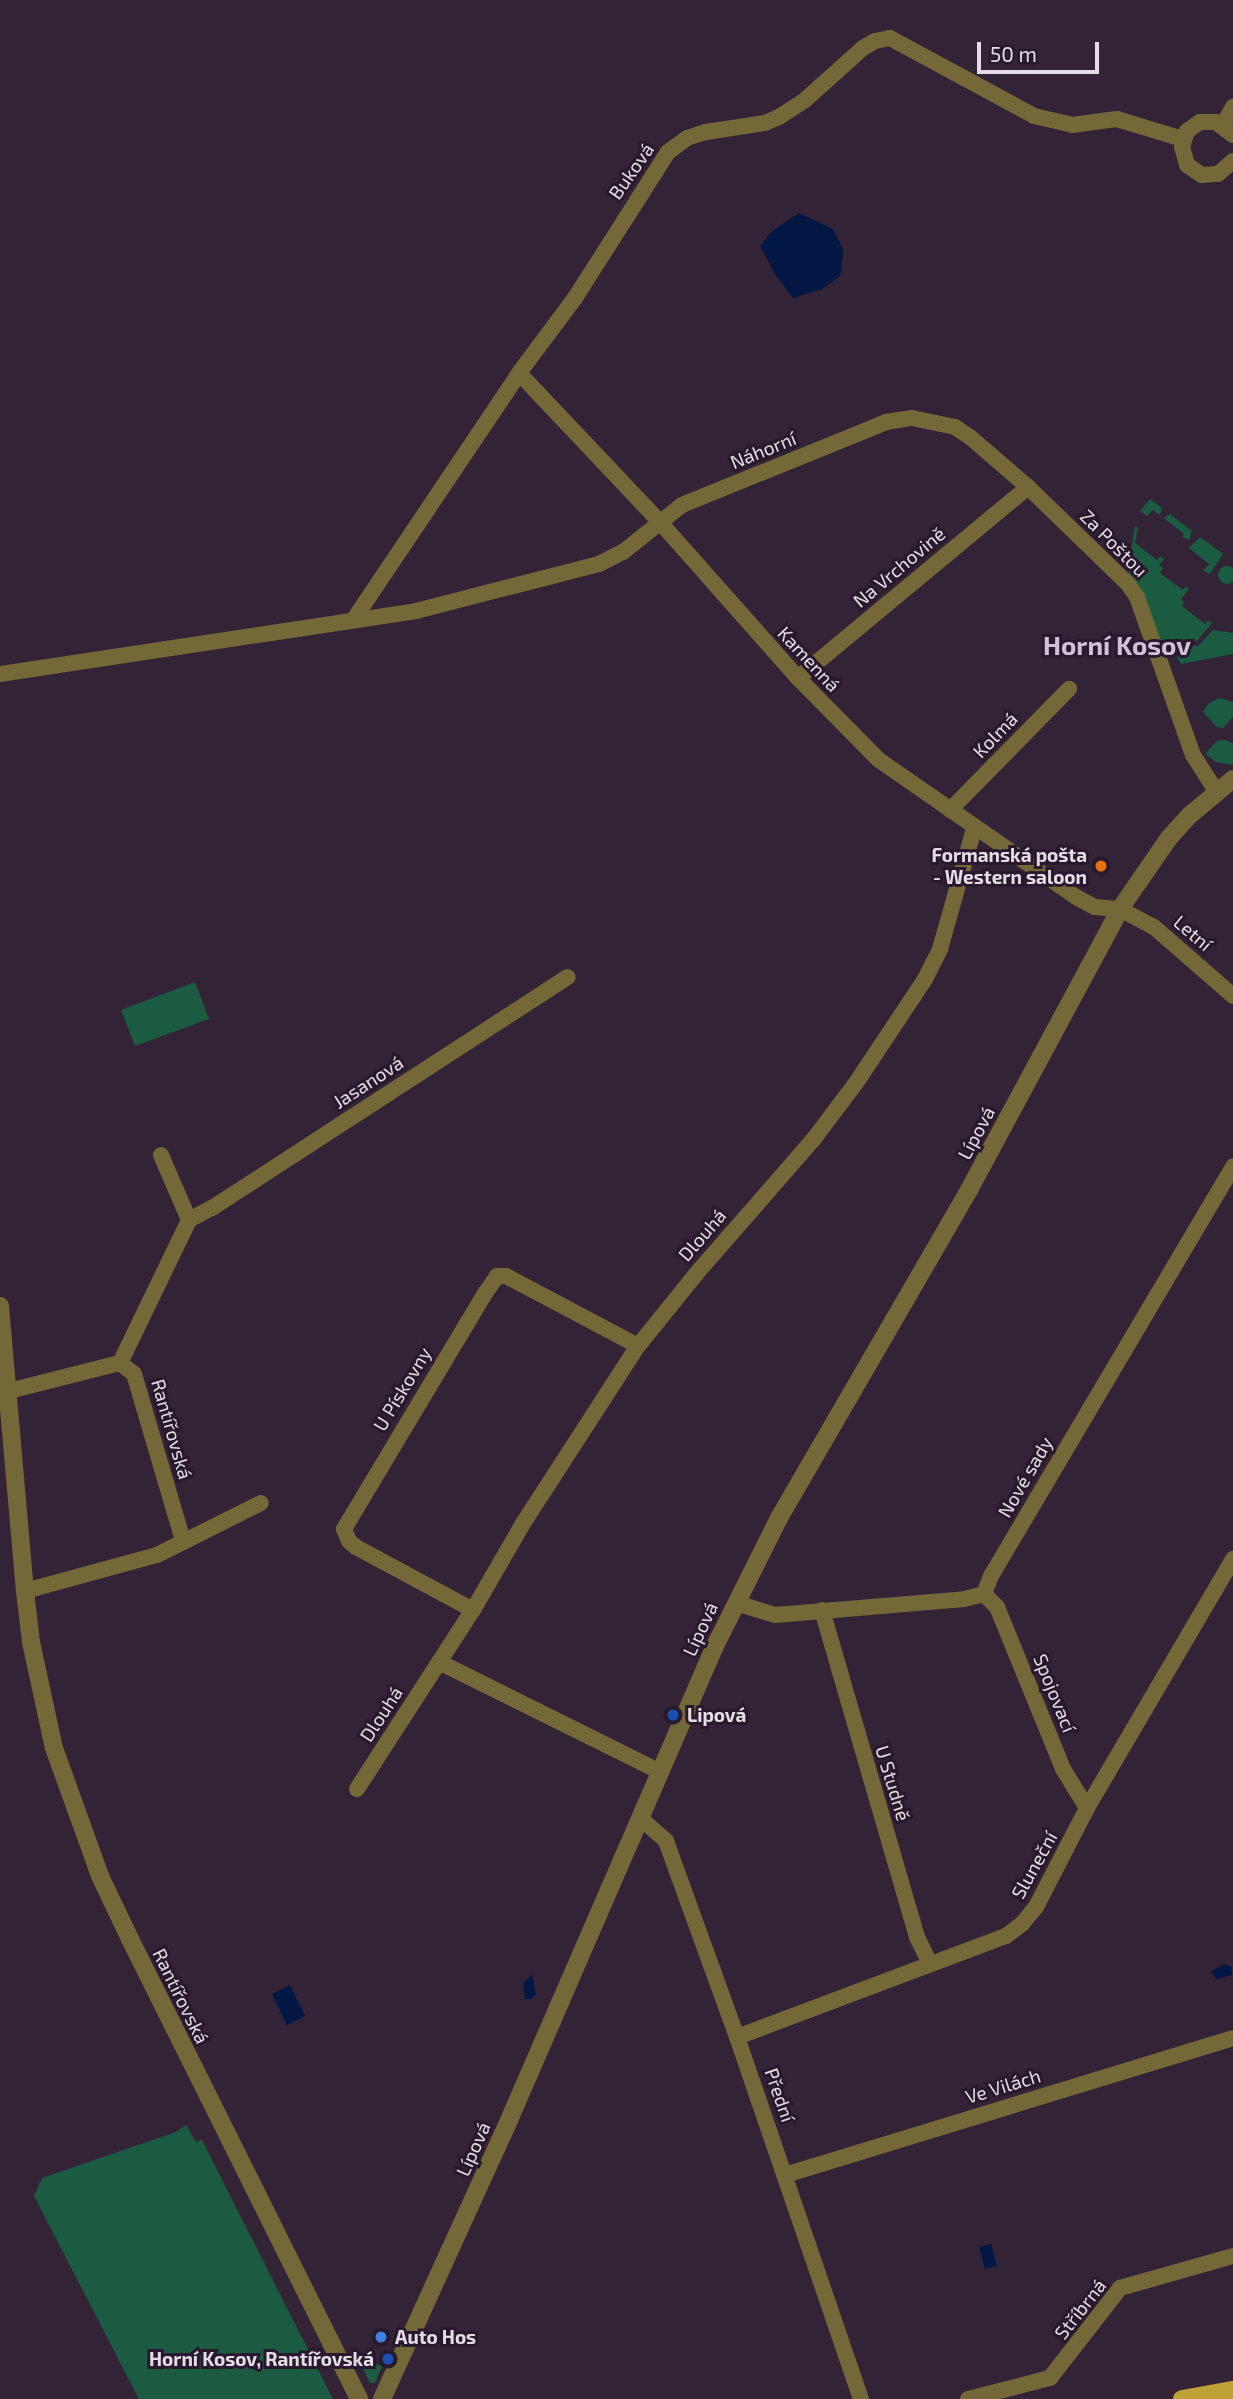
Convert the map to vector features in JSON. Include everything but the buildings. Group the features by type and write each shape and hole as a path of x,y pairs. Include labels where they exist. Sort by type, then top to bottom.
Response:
{"main road":[{"path":"1182,2399 1233,2390"}],"street":[{"name":"Buková","path":"354,619 519,373 575,298 668,152 687,138 706,132 765,123 779,117 805,100 875,41 890,38 1013,106 1044,120 1072,125 1117,119 1183,138"},
{"path":"1233,107 1228,130 1200,122 1183,138 1182,147 1187,165 1202,175 1218,174 1233,161"},
{"name":"Kamenná","path":"519,373 659,521 798,678 879,760 974,829 1086,902 1095,907 1120,909"},
{"name":"Za Poštou","path":"886,422 912,418 955,427 1028,487 1119,575 1137,597 1193,755 1216,791"},
{"name":"Náhorní","path":"0,674 416,611 600,564 623,552 682,505 886,422"},
{"name":"Na Vrchovině","path":"798,678 1028,487"},
{"name":"Kolmá","path":"950,810 1069,689"},
{"path":"1120,909 1169,838 1216,791 1233,779"},
{"name":"Dlouhá","path":"357,1790 473,1609 522,1525 638,1346 695,1274 813,1140 856,1083 925,979 940,949 974,829"},
{"name":"Letní","path":"1120,909 1154,927 1233,996"},
{"name":"Lípová","path":"382,2399 503,2134 639,1818 736,1603 786,1506 969,1190 1120,909"},
{"name":"Jasanová","path":"189,1220 212,1208 568,977"},
{"path":"9,1391 120,1363 189,1220 160,1155"},
{"name":"Nové sady","path":"984,1594 991,1576 1233,1166"},
{"name":"U Pískovny","path":"473,1609 356,1547 349,1541 344,1529 486,1292 497,1276 506,1276 638,1346"},
{"name":"Rantířovská","path":"0,1306 31,1642 54,1748 100,1876 206,2096 359,2399"},
{"name":"Rantířovská","path":"120,1363 134,1374 183,1541"},
{"path":"25,1591 157,1555 261,1503"},
{"name":"Sluneční","path":"737,2037 1006,1936 1022,1924 1036,1907 1087,1808 1233,1559"},
{"path":"736,1603 775,1615 964,1599 984,1594"},
{"name":"Spojovací","path":"984,1594 997,1607 1063,1769 1087,1808"},
{"name":"U Studně","path":"822,1611 917,1937 930,1964"},
{"path":"439,1662 660,1771"},
{"name":"Přední","path":"639,1818 666,1841 737,2037 861,2399"},
{"name":"Ve Vilách","path":"785,2175 1233,2038"},
{"name":"Stříbrná","path":"968,2399 1050,2378 1120,2288 1233,2256"}],"green space":[{"path":"1150,499 1162,508 1160,515 1153,510 1147,516 1140,511"},
{"path":"1170,514 1192,531 1189,540 1182,537 1184,534 1164,518"},
{"path":"1135,526 1138,528 1135,543 1157,560 1161,556 1164,559 1159,565 1163,568 1160,573 1183,590 1186,586 1189,589 1181,599 1184,602 1182,606 1205,624 1208,620 1212,623 1197,641 1176,640 1162,646 1128,571"},
{"path":"1200,537 1223,554 1210,574 1203,571 1209,564 1189,548"},
{"path":"1227,566 1233,569 1236,575 1233,581 1227,584 1221,581 1218,575 1221,569"},
{"path":"1213,630 1233,633 1233,654 1181,664 1177,658 1180,652 1172,647 1198,646"},
{"path":"1219,698 1233,702 1233,717 1223,728 1217,727 1203,712 1208,704"},
{"path":"1217,741 1233,743 1233,765 1216,762 1205,754"},
{"path":"195,982 209,1019 135,1046 121,1010"},
{"path":"186,2125 196,2142 202,2140 333,2399 139,2399 34,2196 42,2178 176,2132"},
{"path":"358,2359 382,2366 375,2383 370,2383"}],"water":[{"path":"799,213 833,229 843,249 842,265 840,276 822,289 793,298 775,274 760,246 771,232"},
{"path":"1224,1964 1232,1967 1232,1975 1216,1979 1211,1971"},
{"path":"532,1974 536,1994 531,1999 525,1999 523,1984"},
{"path":"290,1985 305,2016 287,2025 272,1994"},
{"path":"991,2244 997,2266 985,2269 979,2247"}],"place":[{"name":"Formanská pošta - Western saloon","path":"1101,866"},
{"name":"Lipová","path":"673,1715"},
{"name":"Auto Hos","path":"381,2337"},
{"name":"Horní Kosov, Rantířovská","path":"388,2359"}],"district":[{"name":"Horní Kosov","path":"1117,645"}]}
